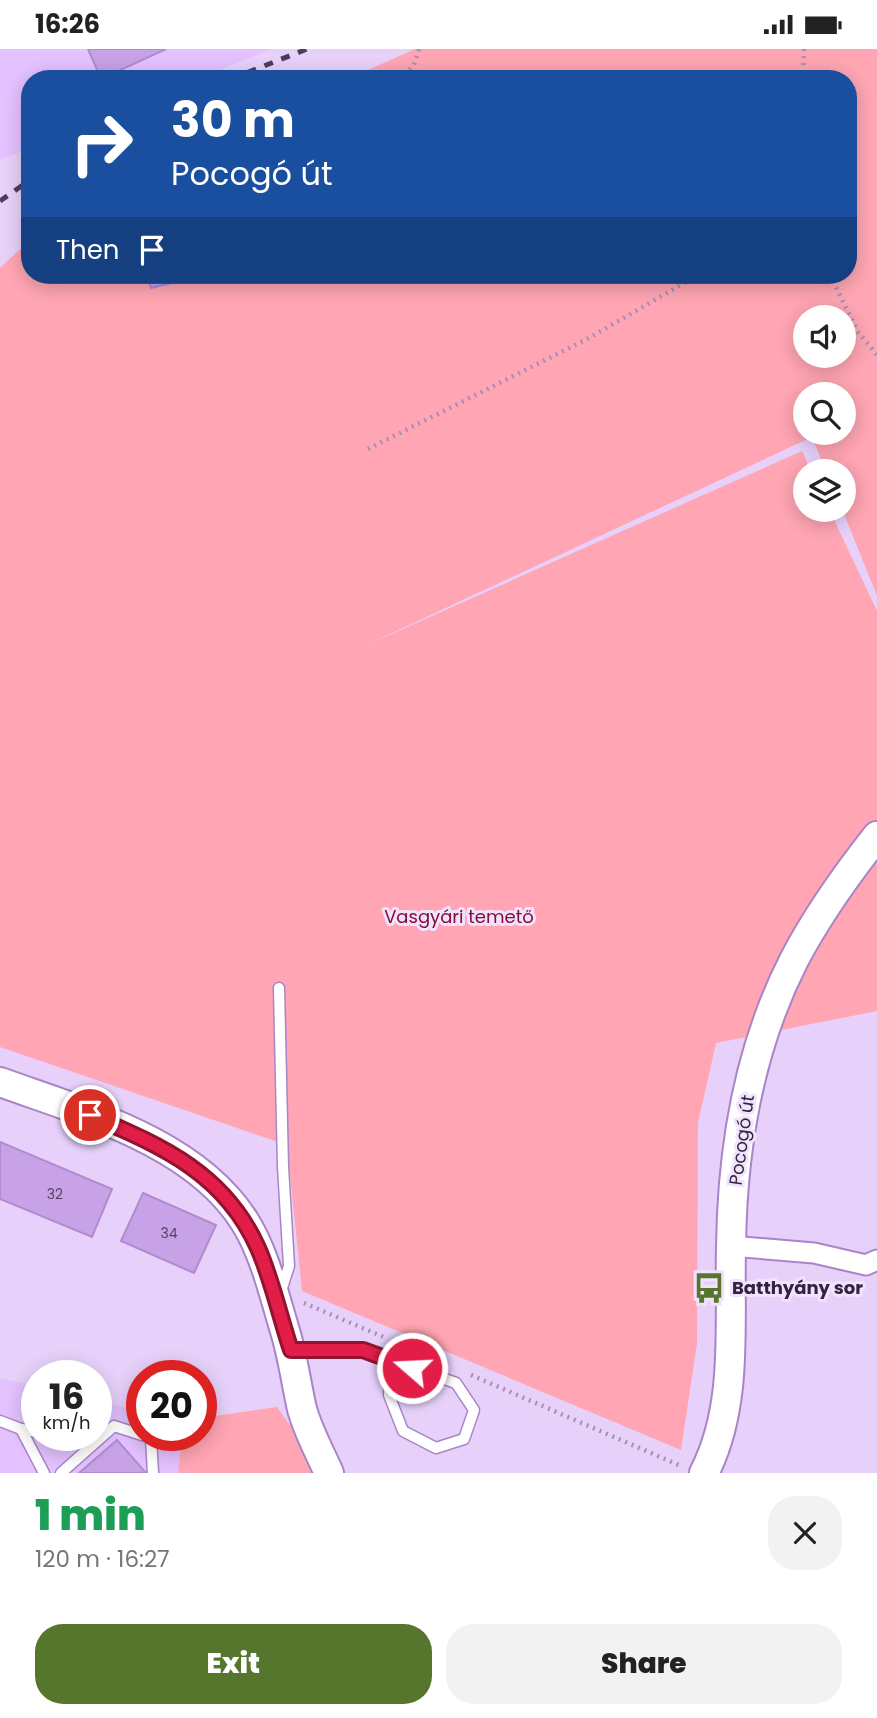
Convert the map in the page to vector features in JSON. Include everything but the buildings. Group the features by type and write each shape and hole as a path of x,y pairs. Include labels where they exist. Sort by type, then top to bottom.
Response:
{"main road":[{"name":"Pocogó út","path":"706,1469 720,1438 724,1413 730,1356 731,1246 737,1150 753,1069 765,1028 794,960 853,866 877,836"},
{"path":"0,1082 101,1120 168,1150 196,1168 221,1192 244,1221 259,1250 291,1350 303,1412 329,1473"}],"street":[{"path":"731,1246 814,1253 866,1265 877,1260"}],"lane":[{"path":"277,1305 289,1266 283,1167 279,988"},
{"path":"291,1350 363,1350 456,1383 474,1410 464,1439 436,1448 403,1431 388,1395 390,1360"},
{"path":"0,1421 21,1429"},
{"path":"32,1451 44,1473"},
{"path":"61,1473 84,1451"},
{"path":"152,1451 153,1473"}],"path":[{"path":"409,70 414,65 419,49"},
{"path":"803,70 804,49"},
{"path":"368,449 589,338 682,284"},
{"path":"834,284 858,332 877,355"},
{"path":"277,1305 306,1303 394,1341"},
{"path":"470,1374 685,1468 692,1457 706,1469"}],"shaded area":[{"path":"0,49 271,49 220,70 21,70 21,152 0,160"},
{"path":"0,1378 21,1383 21,1451 112,1451 112,1404 126,1407 126,1451 180,1451 178,1473 0,1473"}],"green space":[{"name":"Vasgyári temető","path":"415,49 877,49 877,596 847,522 856,522 856,459 821,459 815,445 856,445 856,382 793,382 795,445 360,648 802,451 806,459 793,459 793,522 835,522 877,611 877,1011 716,1043 698,1123 697,1344 681,1450 302,1291 287,1145 0,1047 0,268 21,248 21,284 857,284 857,70 368,70"},
{"path":"277,1407 306,1448 318,1473 178,1473 180,1451 217,1451 217,1416"}],"railway":[{"path":"254,70 307,49"},
{"path":"0,201 21,186"}],"place":[{"name":"Batthyány sor","path":"709,1288"}],"route":[{"path":"90,1115 168,1150 196,1168 221,1192 244,1221 259,1250 291,1350 363,1350 412,1368"}]}
